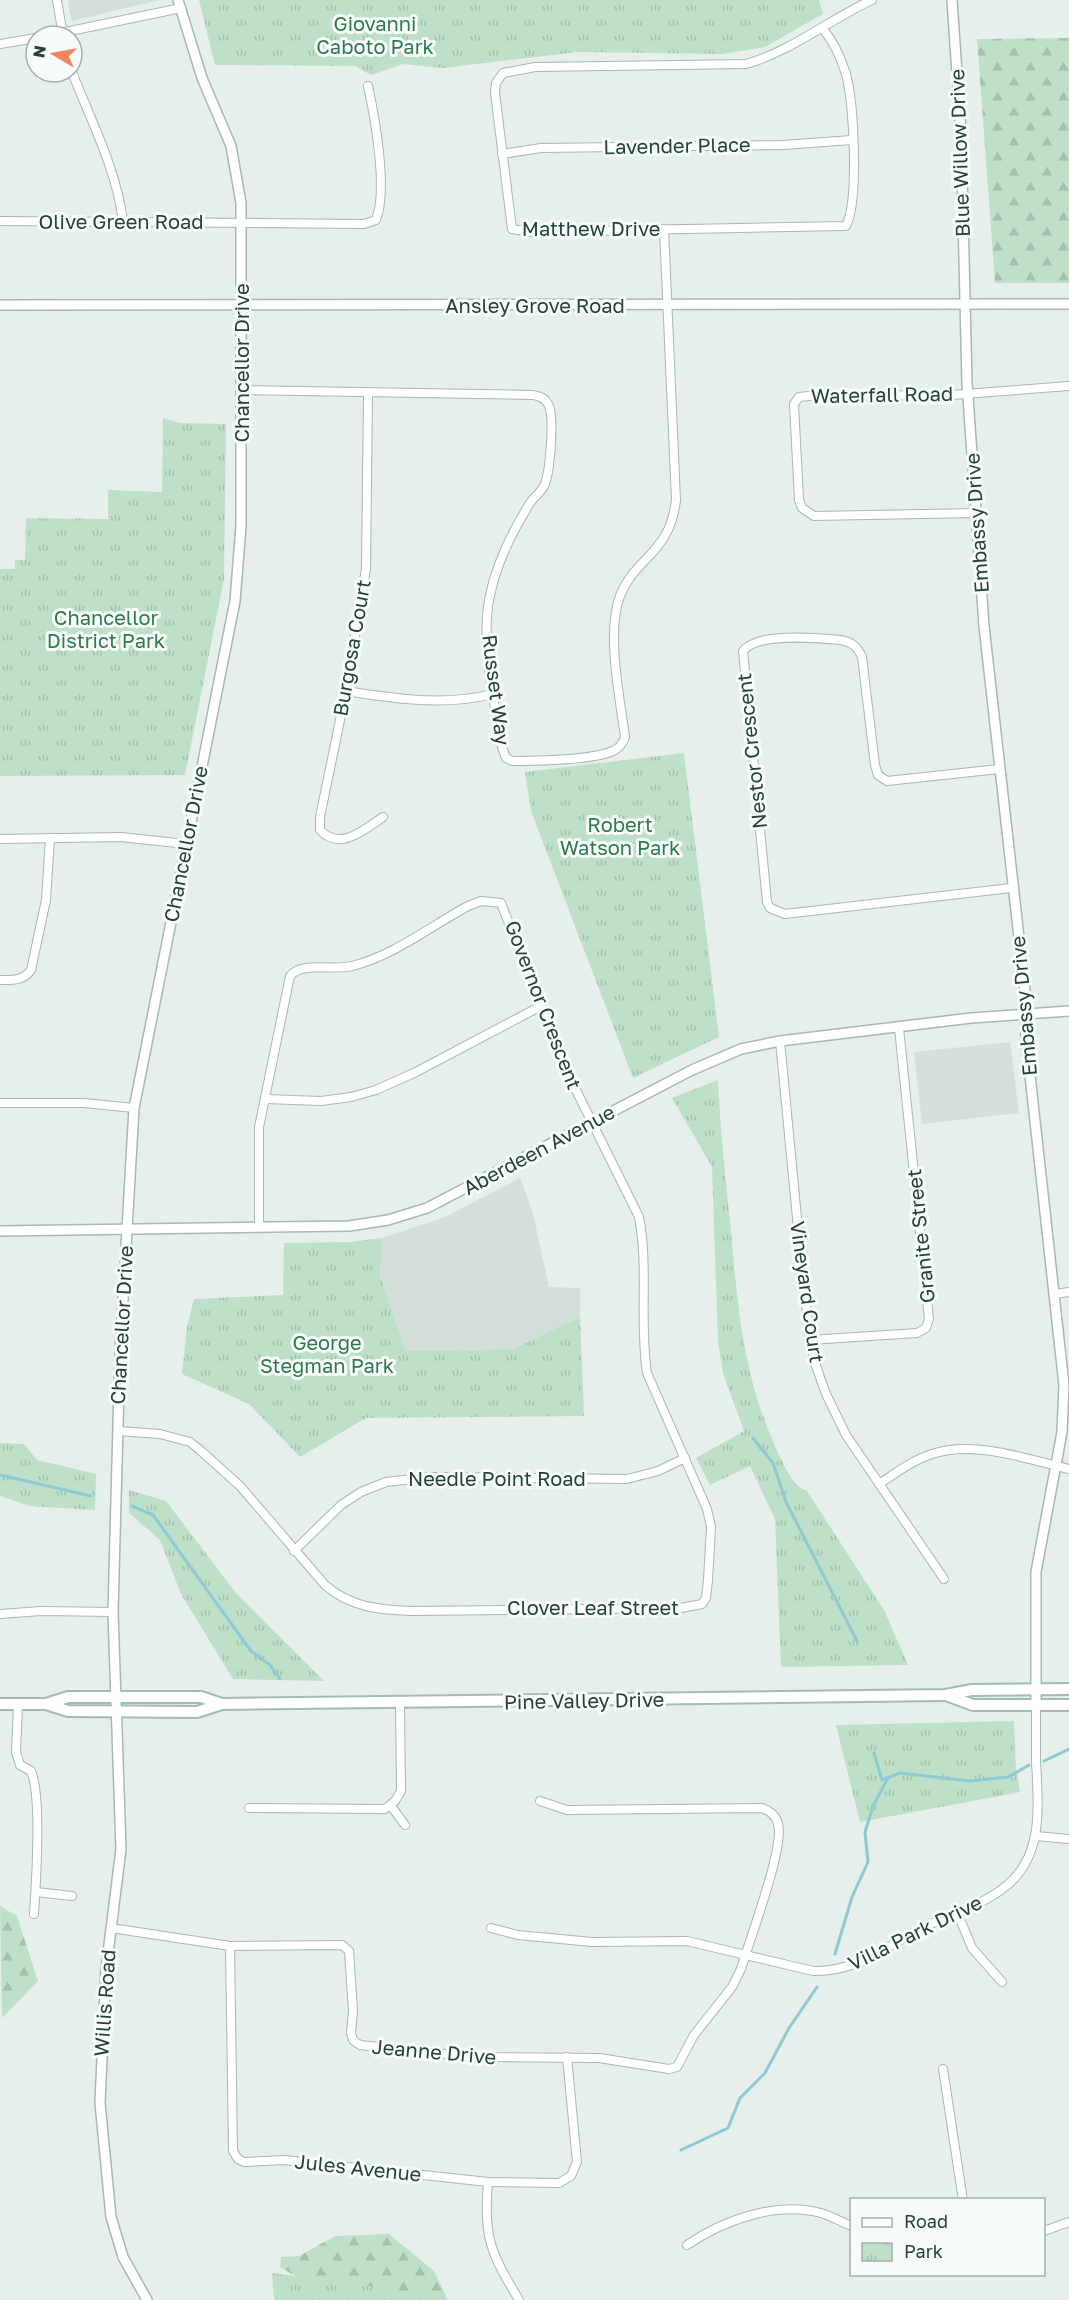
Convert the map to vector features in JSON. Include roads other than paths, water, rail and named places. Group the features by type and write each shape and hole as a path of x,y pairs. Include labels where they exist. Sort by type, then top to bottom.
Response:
{"main road":[{"name":"Pine Valley Drive","path":"46,1704 68,1711 196,1712 222,1704 945,1695 972,1690 1069,1689"},
{"name":"Pine Valley Drive","path":"945,1695 973,1706 1069,1705"},
{"name":"Pine Valley Drive","path":"0,1704 46,1704 68,1697 201,1697 222,1704"}],"street":[{"path":"57,0 60,24"},
{"name":"Matthew Drive","path":"823,29 831,38 847,76 852,140 852,203 850,218 846,226 530,232 512,229 495,93 498,76 535,67 746,64 761,60 823,29 872,0"},
{"name":"Blue Willow Drive","path":"952,0 961,132 966,305"},
{"path":"84,29 179,4"},
{"name":"Chancellor Drive","path":"115,1698 113,1612 117,1431 134,1108 238,579 243,223 231,146 202,78 179,4"},
{"path":"0,44 24,40"},
{"path":"77,84 95,123 120,196 123,221"},
{"name":"Olive Green Road","path":"0,221 364,224 376,220 381,193 374,113 368,86"},
{"name":"Lavender Place","path":"502,154 541,148 783,145 852,140"},
{"path":"664,229 666,305"},
{"name":"Ansley Grove Road","path":"0,305 1069,304"},
{"name":"Russet Way","path":"242,390 533,395 541,397 550,406 548,476 544,486 532,500 508,540 494,579 488,623 493,694 503,754 512,761 589,756 613,751 622,745 625,737 614,643 616,610 628,581 667,536 675,517 666,305"},
{"name":"Embassy Drive","path":"966,305 968,393 984,626 1055,1293 1064,1404 1056,1466 1036,1572 1036,1705"},
{"path":"968,393 1069,386"},
{"name":"Burgosa Court","path":"368,393 366,569 346,691 321,817 321,831 333,838 349,839 382,817"},
{"name":"Waterfall Road","path":"968,393 799,397 794,404 794,419 799,488 802,508 814,516 977,513"},
{"name":"Nestor Crescent","path":"999,769 886,781 878,776 875,765 862,657 857,647 850,642 840,640 772,639 753,642 743,651 754,781 767,902 770,908 785,914 1011,888"},
{"path":"346,691 439,701 493,694"},
{"path":"0,839 121,837 186,844"},
{"path":"0,980 19,980 26,977 32,970 46,900 51,838"},
{"name":"Governor Crescent","path":"259,1227 258,1138 286,987 295,970 334,969 372,959 481,901 501,903 506,911 565,1068 592,1122"},
{"path":"265,1099 321,1101 351,1097 376,1090 541,1006"},
{"name":"Aberdeen Avenue","path":"0,1231 349,1226 399,1218 444,1200 708,1062 741,1049 780,1041 1069,1011"},
{"name":"Granite Street","path":"810,1340 917,1333 926,1328 929,1319 899,1028"},
{"name":"Vineyard Court","path":"780,1041 810,1340 816,1366 832,1409 944,1580"},
{"path":"0,1103 84,1103 134,1108"},
{"name":"Clover Leaf Street","path":"117,1431 160,1434 190,1443 233,1478 294,1551 333,1592 380,1610 695,1607 702,1604 706,1598 711,1527 705,1502 647,1373 644,1243 639,1217 592,1122"},
{"path":"1055,1293 1069,1292"},
{"path":"879,1484 924,1456 952,1449 978,1450 1069,1469"},
{"name":"Needle Point Road","path":"294,1551 341,1505 361,1492 386,1482 431,1477 627,1479 658,1471 685,1458"},
{"path":"0,1614 41,1611 113,1612"},
{"name":"Willis Road","path":"115,1698 121,1849 111,1928 100,2071 107,2200 123,2258 147,2300"},
{"path":"249,1808 333,1810 385,1809 391,1806 401,1791 400,1703"},
{"path":"18,1704 16,1752 20,1765 32,1771 34,1777 36,1892 34,1914"},
{"name":"Villa Park Drive","path":"491,1928 518,1935 592,1942 687,1941 804,1970 834,1970 865,1960 920,1929 993,1895 1012,1881 1029,1856 1036,1836 1036,1705"},
{"path":"540,1801 567,1810 753,1808 771,1811 778,1824 777,1851 745,1955"},
{"path":"391,1806 405,1825"},
{"path":"1036,1836 1069,1839"},
{"path":"36,1892 72,1896"},
{"path":"957,1912 972,1948 1002,1982"},
{"name":"Jeanne Drive","path":"111,1928 231,1946 338,1944 346,1947 349,1952 352,1999 351,2033 353,2040 360,2045 481,2058 599,2058 669,2069 677,2067 704,2021 732,1987 745,1955"},
{"name":"Jules Avenue","path":"231,1946 233,2151 238,2159 244,2162 284,2160 488,2182 559,2183 566,2180 575,2170 567,2057"},
{"path":"943,2070 963,2198"},
{"path":"488,2182 485,2218 488,2242 519,2300"},
{"path":"687,2245 731,2222 780,2211 823,2214 850,2225"},
{"path":"1045,2231 1069,2222"}],"waterway":[{"path":"753,1438 773,1463 786,1502 857,1641"},
{"path":"0,1475 91,1496"},
{"path":"132,1506 153,1515 251,1651 270,1665 280,1679"},
{"path":"1044,1761 1069,1749"},
{"path":"874,1753 882,1780 900,1773 970,1781 1008,1777 1029,1765"},
{"path":"835,1954 852,1897 868,1862 865,1832 873,1806 888,1778"},
{"path":"681,2150 728,2128 740,2098 765,2073 789,2028 817,1987"}],"park label":[{"name":"Giovanni Caboto Park","path":"375,36"},
{"name":"Chancellor District Park","path":"106,630"},
{"name":"Robert Watson Park","path":"620,836"},
{"name":"George Stegman Park","path":"327,1354"}]}
